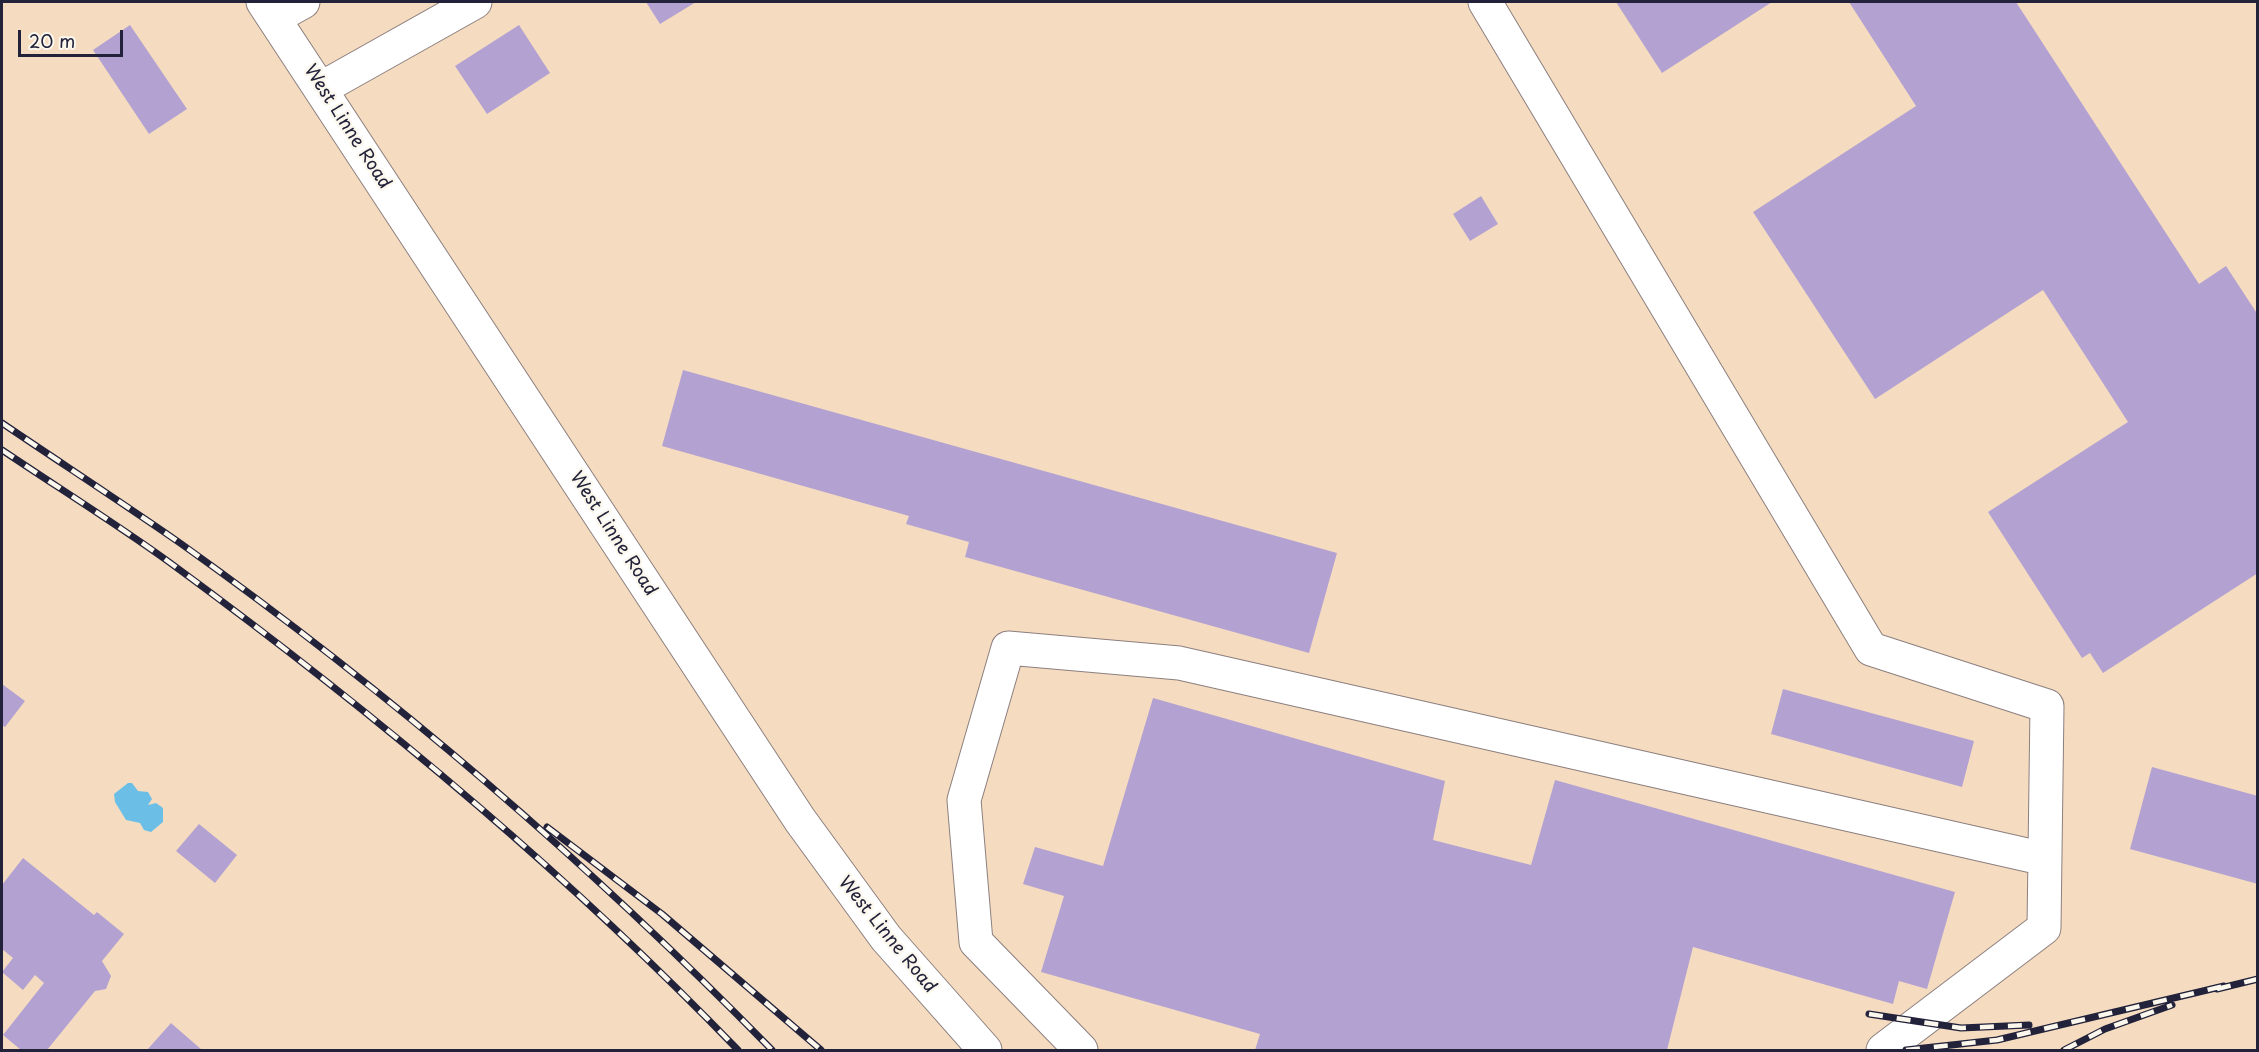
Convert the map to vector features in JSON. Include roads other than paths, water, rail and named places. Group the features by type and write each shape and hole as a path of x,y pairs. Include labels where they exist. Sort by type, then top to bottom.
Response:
{"street":[{"path":"268,10 303,2"},
{"path":"322,88 475,2"},
{"path":"1485,2 1871,649 2047,706 2044,928 1883,1050"},
{"name":"West Linne Road","path":"268,10 322,88 800,820 886,938 985,1050"},
{"path":"1082,1050 976,942 964,800 1008,648 1179,663 2045,859"}],"water":[{"path":"128,783 132,783 138,791 148,792 152,799 148,805 156,803 163,808 163,822 151,832 144,830 140,823 126,820 115,802 114,794"}],"railway":[{"path":"2,423 180,543 336,659 487,783 561,848 703,981 772,1050"},
{"path":"2,450 169,562 318,675 391,734 464,794 604,918 738,1050"},
{"path":"547,827 662,914 821,1050"},
{"path":"2217,989 2258,979"},
{"path":"1906,1050 1997,1040 2224,986"},
{"path":"2064,1050 2105,1029 2172,1005"},
{"path":"1869,1014 1961,1028 2029,1025"}]}
